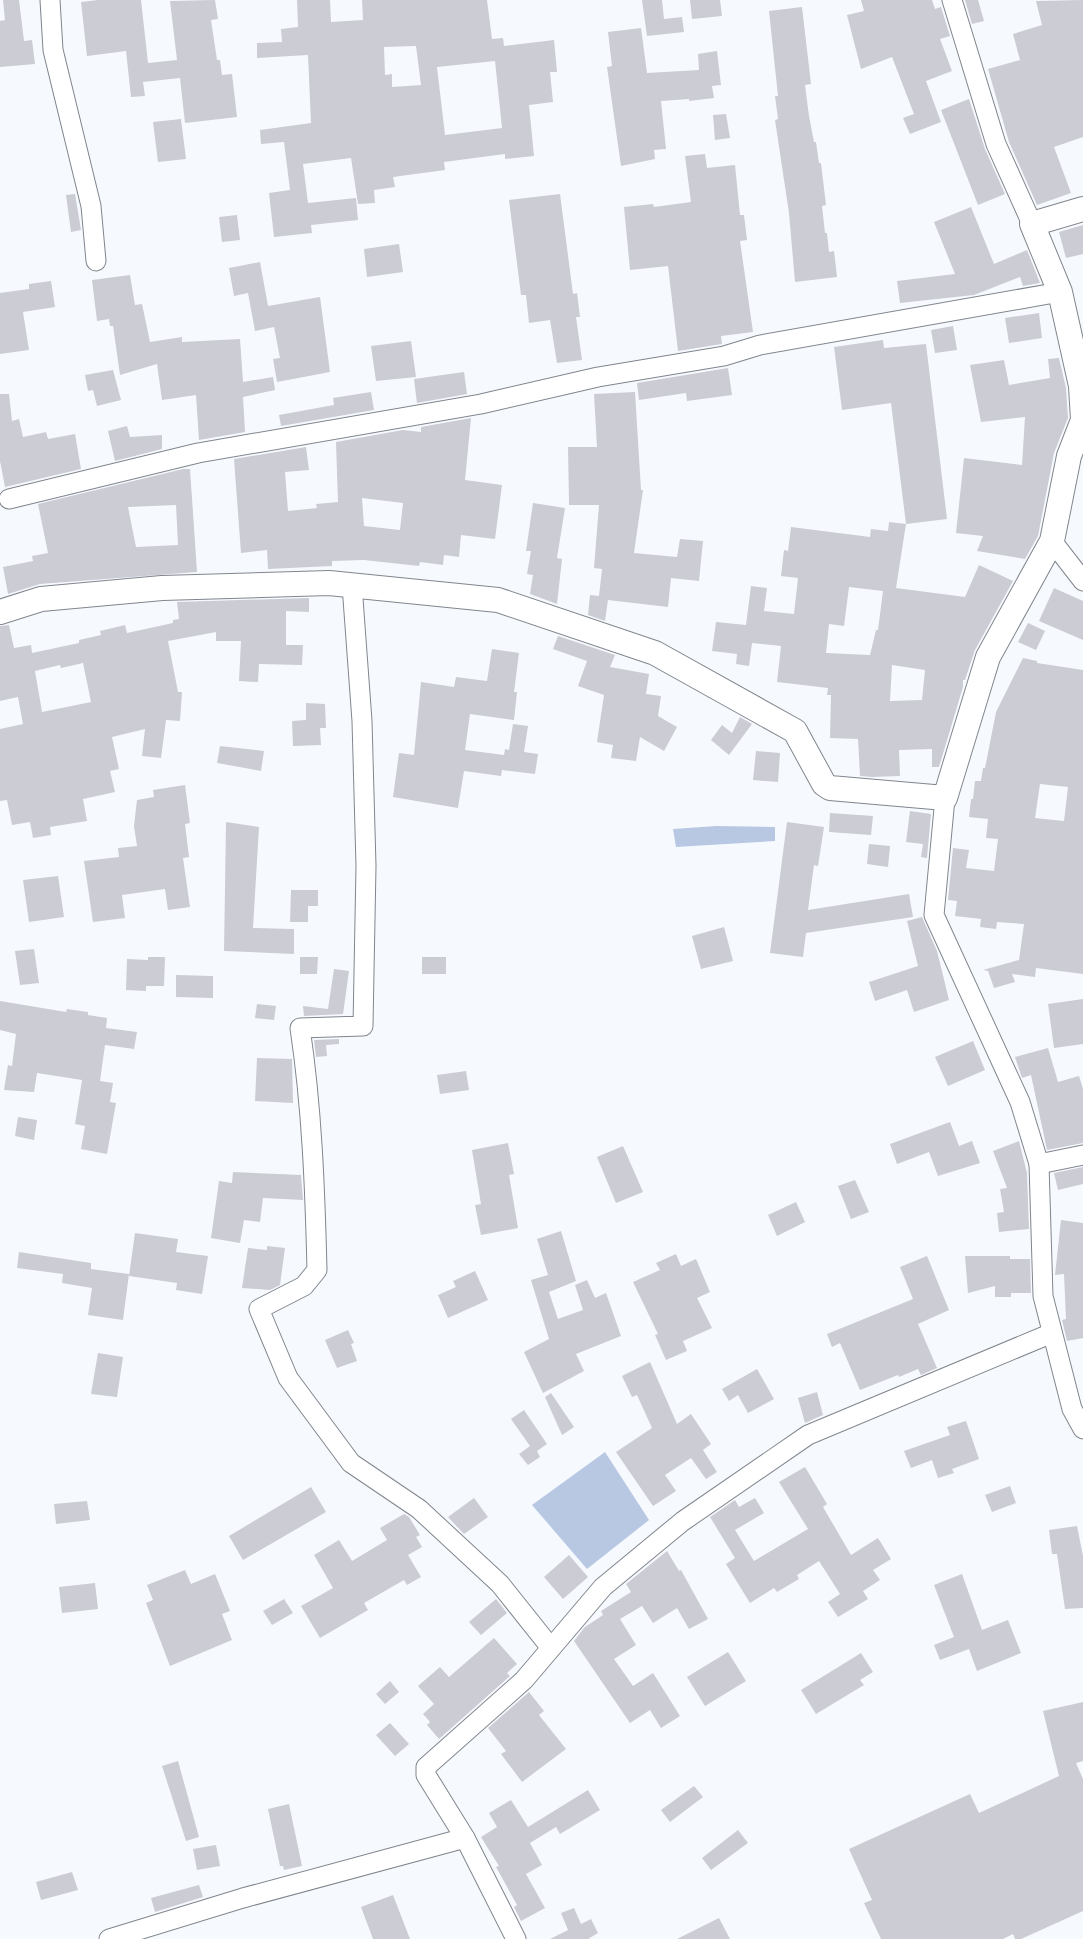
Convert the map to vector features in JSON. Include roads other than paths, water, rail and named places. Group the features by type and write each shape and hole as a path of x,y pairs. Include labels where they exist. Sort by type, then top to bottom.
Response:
{"main road":[{"path":"0,612 41,599 162,588 329,583 498,600 655,653 795,731 824,784 830,788 945,798 988,657 1052,541 1069,456 1083,420 1081,386 1060,292 1032,224 1083,209"}],"street":[{"path":"50,0 53,50 91,206 96,261"},
{"path":"951,0 996,144 1032,224"},
{"path":"9,499 198,453 481,404 598,377 724,356 761,345 1060,292"},
{"path":"1052,541 1083,581"},
{"path":"352,586 362,721 366,866 363,1026 300,1028 312,1149 317,1270 304,1286 259,1309 288,1378 351,1463 419,1509 500,1584 551,1648"},
{"path":"945,798 934,915 1020,1102 1039,1164 1043,1296 1072,1409 1083,1429"},
{"path":"1039,1164 1083,1155"},
{"path":"516,1939 466,1838 426,1775 426,1767 524,1680 603,1587 683,1521 808,1435 1052,1333"},
{"path":"109,1939 243,1898 466,1838"}],"water":[{"path":"716,826 775,827 775,841 676,847 673,829"},
{"path":"605,1452 649,1520 587,1569 532,1505"}]}
